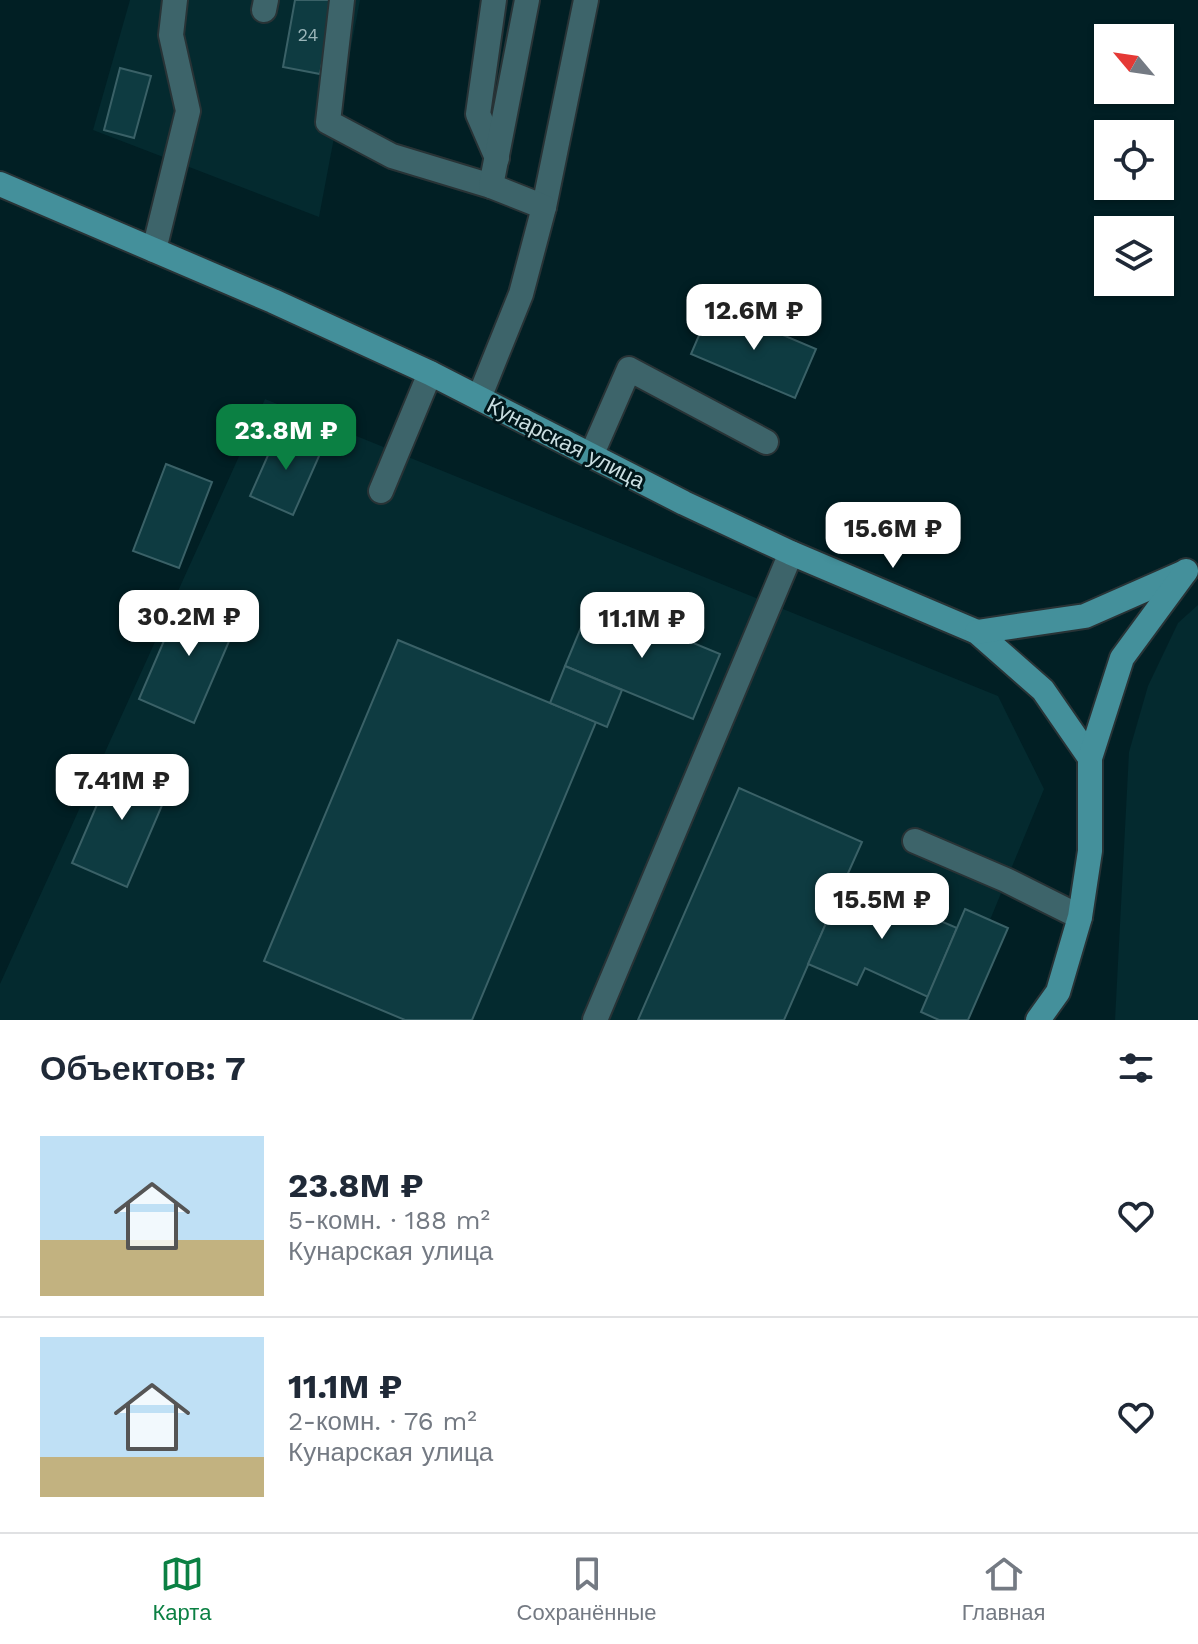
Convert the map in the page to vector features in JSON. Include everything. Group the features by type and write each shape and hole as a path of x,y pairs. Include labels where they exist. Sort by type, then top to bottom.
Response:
{"main road":[{"name":"Кунарская улица","path":"0,184 430,373 684,503 791,553 977,632 1043,690 1090,758"},
{"path":"977,632 1085,616 1192,568"},
{"path":"1046,1016 1058,992 1080,917 1090,851 1090,758 1122,658 1192,568"}],"lane":[{"path":"154,250 188,111 171,35 175,0"},
{"path":"342,0 328,122 392,156 491,186 544,207"},
{"path":"494,0 478,114 497,158"},
{"path":"491,186 527,0"},
{"path":"479,398 521,294 544,207 586,0"},
{"path":"591,456 629,369 766,442"},
{"path":"381,491 430,373"},
{"path":"595,1020 791,553"},
{"path":"915,841 1006,880 1080,917"}],"shaded area":[{"path":"130,0 360,0 319,217 93,130"},
{"path":"265,399 998,696 1044,789 990,920 921,1012 939,1020 0,1020 0,984"},
{"path":"1198,605 1198,1020 1115,1020 1129,752 1148,686 1178,623"}],"building":[{"path":"295,0 334,0 320,74 283,67"},
{"path":"120,68 151,76 134,138 104,130"},
{"path":"712,305 816,349 795,398 691,354"},
{"path":"280,428 323,447 293,515 250,496"},
{"path":"166,464 212,482 179,568 133,551"},
{"path":"184,594 239,618 194,723 139,699"},
{"path":"592,601 720,654 693,719 565,666"},
{"path":"398,640 596,722 472,1020 405,1020 264,961"},
{"path":"565,666 622,690 607,727 550,703"},
{"path":"117,758 172,782 127,887 72,863"},
{"path":"739,788 862,842 784,1020 638,1020"},
{"path":"845,880 957,928 928,997 865,968 857,985 808,964"},
{"path":"965,909 1008,928 968,1020 939,1020 921,1012"}]}
